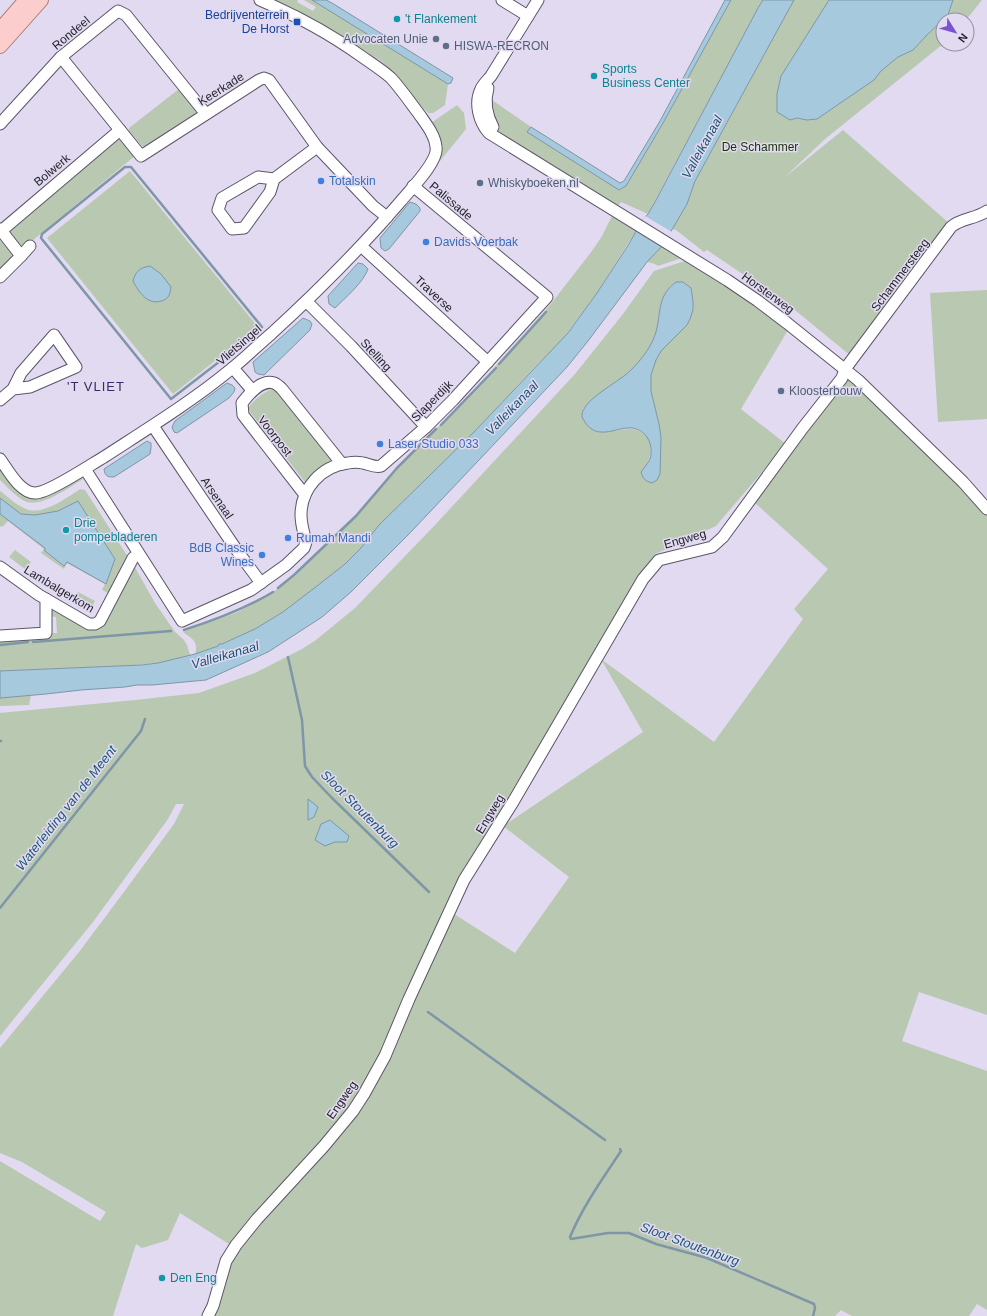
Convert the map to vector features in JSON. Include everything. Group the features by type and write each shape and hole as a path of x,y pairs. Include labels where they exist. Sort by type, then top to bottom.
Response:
{"main road":[{"path":"0,30 26,0"},
{"path":"0,46 42,0"}],"street":[{"name":"Vlietsingel","path":"0,459 18,484 30,492 43,492 85,468 152,426 233,368 307,302 362,246 432,162 437,153 436,145 429,128 394,82 375,65 330,35 285,11 260,0"},
{"path":"503,0 528,16 538,0"},
{"name":"Rondeel","path":"0,124 61,57 118,11 126,15 206,114"},
{"name":"Horsterweg","path":"528,16 491,76 481,88 478,100 479,114 483,124 489,128 492,136 666,242 758,301 858,380 963,482 987,509"},
{"name":"Keerkade","path":"61,57 141,156 259,80 267,78 272,82 316,147 373,206 387,217"},
{"name":"Bolwerk","path":"1,230 120,130"},
{"path":"274,179 258,177 222,198 218,210 232,228 244,228 270,192 274,179 316,147"},
{"name":"Palissade","path":"413,186 547,297"},
{"name":"Schammersteeg","path":"845,369 951,227 959,222 980,216 987,211"},
{"path":"1,230 21,256"},
{"path":"0,277 30,246"},
{"name":"Traverse","path":"362,246 488,362"},
{"name":"Slaperdijk","path":"138,554 182,621 251,590 286,565 304,548 306,542 302,530 301,507 310,486 320,474 333,466 356,462 376,467 381,466 426,427 453,400 547,297"},
{"name":"Stelling","path":"307,302 426,427"},
{"path":"0,400 14,389 22,373 54,334 76,367 30,387 14,389"},
{"path":"233,368 252,390 264,384 273,383 282,389 342,464"},
{"name":"Engweg","path":"208,1316 213,1306 226,1261 236,1245 262,1213 324,1146 353,1111 364,1094 385,1056 408,999 464,880 513,802 643,580 658,560 712,547 723,537 842,378 845,369"},
{"name":"Voorpost","path":"252,390 242,402 243,415 305,495"},
{"name":"Arsenaal","path":"152,426 238,552 261,583"},
{"path":"85,468 138,554"},
{"name":"Lambalgerkom","path":"0,567 46,599 89,624 95,624 100,621 133,558 138,554"},
{"path":"0,636 46,633 46,599"}],"green space":[{"path":"275,0 298,0 297,2 313,11 316,7 304,0 312,0 322,5 448,84 445,105 433,113 428,113 392,71 380,60 302,13"},
{"path":"731,0 763,0 648,214 621,202 616,208 518,146 499,132 490,117 489,98 531,127 528,132 620,190 626,186 663,123"},
{"name":"De Schammer","path":"794,0 829,0 781,76 777,94 777,112 790,120 797,118 807,120 817,119 874,80 881,71 898,57 913,50 935,27 935,50 825,139 785,177 843,130 950,224 851,356 790,306 707,250 704,252 676,230 672,229 689,198 695,181"},
{"path":"953,0 982,0 972,12 949,12"},
{"path":"179,89 195,109 196,113 145,146 142,146 129,131 129,128"},
{"path":"457,105 464,113 466,129 440,161 441,148 431,123"},
{"path":"118,138 120,138 136,155 21,250 8,235 9,228"},
{"path":"130,171 258,327 173,394 47,238"},
{"path":"612,216 636,231 597,293 562,340 475,431 379,525 361,548 345,564 283,612 255,629 219,644 218,646 195,654 196,646 194,641 183,632 238,612 269,595 295,576 337,535 388,479 477,387 550,305 592,251 602,236"},
{"path":"0,240 12,256 0,269"},
{"path":"663,245 682,258 658,266 647,262"},
{"path":"688,260 788,330 741,409 786,444 716,526 655,554 480,854 389,1038 354,1105 232,1246 180,1213 168,1240 142,1248 136,1244 113,1316 0,1316 0,1161 100,1221 106,1212 22,1162 0,1153 0,1048 79,952 174,824 184,804 176,804 168,819 93,922 0,1036 0,713 199,693 255,673 302,649 316,640 355,608 435,525 575,374 623,314 654,271","holes":["676,282 683,282 693,301 693,310 687,325 661,351 651,375 651,391 659,424 660,474 642,472 650,455 649,440 640,431 634,429 607,432 593,430 583,409 589,402 632,370 647,352 658,328 658,317 670,286"]},
{"path":"987,290 987,419 938,422 930,293"},
{"path":"851,380 895,421 987,514 987,1015 919,992 902,1041 987,1071 987,1310 977,1304 969,1316 852,1316 841,1310 835,1316 211,1316 234,1252 351,1117 451,912 515,953 569,877 503,826 643,732 601,659 714,742 803,619 794,609 828,569 753,501 843,381"},
{"path":"274,389 332,460 305,482 248,408 260,396 267,391"},
{"path":"0,468 22,494 81,476 83,479 48,499 33,503 27,502 16,496 0,480"},
{"path":"80,489 85,490 128,557 108,593 102,590 105,584 67,563 64,569 41,553 44,549 8,521 2,527 0,526 0,491 12,501 32,511 54,505"},
{"path":"15,550 31,562 25,569 9,557"},
{"path":"133,564 155,603 175,632 184,640 190,655 158,663 126,666 0,671 0,640 51,637 51,633 57,633 56,617 49,616 53,609 90,628"},
{"path":"78,592 95,601 91,609 74,600"},
{"path":"31,695 29,705 0,706 0,698"}],"water":[{"path":"312,0 326,0 332,3 453,78 451,83 448,84"},
{"path":"725,0 731,0 663,123 626,186 619,190 527,132 531,127 620,183 624,181 660,121"},
{"name":"Valleikanaal","path":"763,0 794,0 695,181 687,204 663,245 647,262 567,367 409,534 351,592 322,617 268,652 206,680 0,698 0,671 142,665 158,663 195,654 218,646 219,644 255,629 283,612 345,564 361,548 379,525 475,431 568,333 597,293 629,244 642,220 648,214"},
{"path":"829,0 953,0 949,12 935,12 935,27 913,50 898,57 881,71 874,80 817,119 807,120 797,118 790,120 777,112 777,94 781,76"},
{"path":"410,202 416,204 420,208 420,211 389,249 385,251 381,248 380,238"},
{"path":"358,263 363,264 368,269 366,274 335,308 329,304 328,296"},
{"path":"150,266 161,274 171,287 169,296 159,302 154,302 145,298 133,281 138,270"},
{"path":"676,282 683,282 691,288 693,310 687,325 661,351 651,375 651,391 661,437 660,474 657,480 652,483 645,479 641,472 649,461 651,454 648,439 642,432 637,429 624,428 609,432 598,432 590,428 585,423 582,414 587,404 592,399 631,370 646,352 656,332 660,309 665,295 669,288"},
{"path":"303,318 310,321 312,324 310,330 264,375 255,372 253,362"},
{"path":"227,383 235,388 234,392 229,398 177,433 174,432 172,427 175,421"},
{"path":"147,441 151,443 150,454 114,477 106,475 104,469"},
{"path":"0,498 21,514 35,515 58,511 78,501 115,559 106,584 67,562 64,566 45,551 45,548 0,514"},
{"path":"308,799 318,807 314,817 308,820"},
{"path":"330,820 349,836 347,842 335,842 325,846 315,840 321,824"}],"pier":[{"path":"645,216 672,232 669,237 642,220"}],"waterway":[{"path":"125,167 131,167 262,327 171,399 41,238 42,234 125,167"},
{"path":"499,364 546,312"},
{"path":"441,425 496,368"},
{"path":"278,588 294,575 356,516 397,468 436,429"},
{"path":"184,630 230,614 273,592"},
{"path":"33,642 171,631"},
{"path":"0,645 28,642"},
{"name":"Sloot Stoutenburg","path":"288,657 302,720 305,766 312,777 332,798 429,892"},
{"name":"Waterleiding van de Meent","path":"0,908 141,731 145,719"},
{"name":"Sloot Stoutenburg","path":"428,1012 605,1140"},
{"name":"Sloot Stoutenburg","path":"620,1149 621,1151 581,1214 570,1237 571,1239 608,1233 629,1233 656,1244 707,1258 814,1304 815,1308 813,1316"}],"place":[{"name":"'t Flankement","path":"397,19"},
{"name":"Bedrijventerrein De Horst","path":"297,22"},
{"name":"Advocaten Unie","path":"436,39"},
{"name":"HISWA-RECRON","path":"446,46"},
{"name":"Sports Business Center","path":"594,76"},
{"name":"Totalskin","path":"321,181"},
{"name":"Whiskyboeken.nl","path":"480,183"},
{"name":"Davids Voerbak","path":"426,242"},
{"name":"Kloosterbouw","path":"781,391"},
{"name":"Laser Studio 033","path":"380,444"},
{"name":"Drie pompebladeren","path":"66,530"},
{"name":"Rumah Mandi","path":"288,538"},
{"name":"BdB Classic Wines","path":"262,555"},
{"name":"Den Eng","path":"162,1278"}],"district":[{"name":"'T VLIET","path":"96,386"}]}
